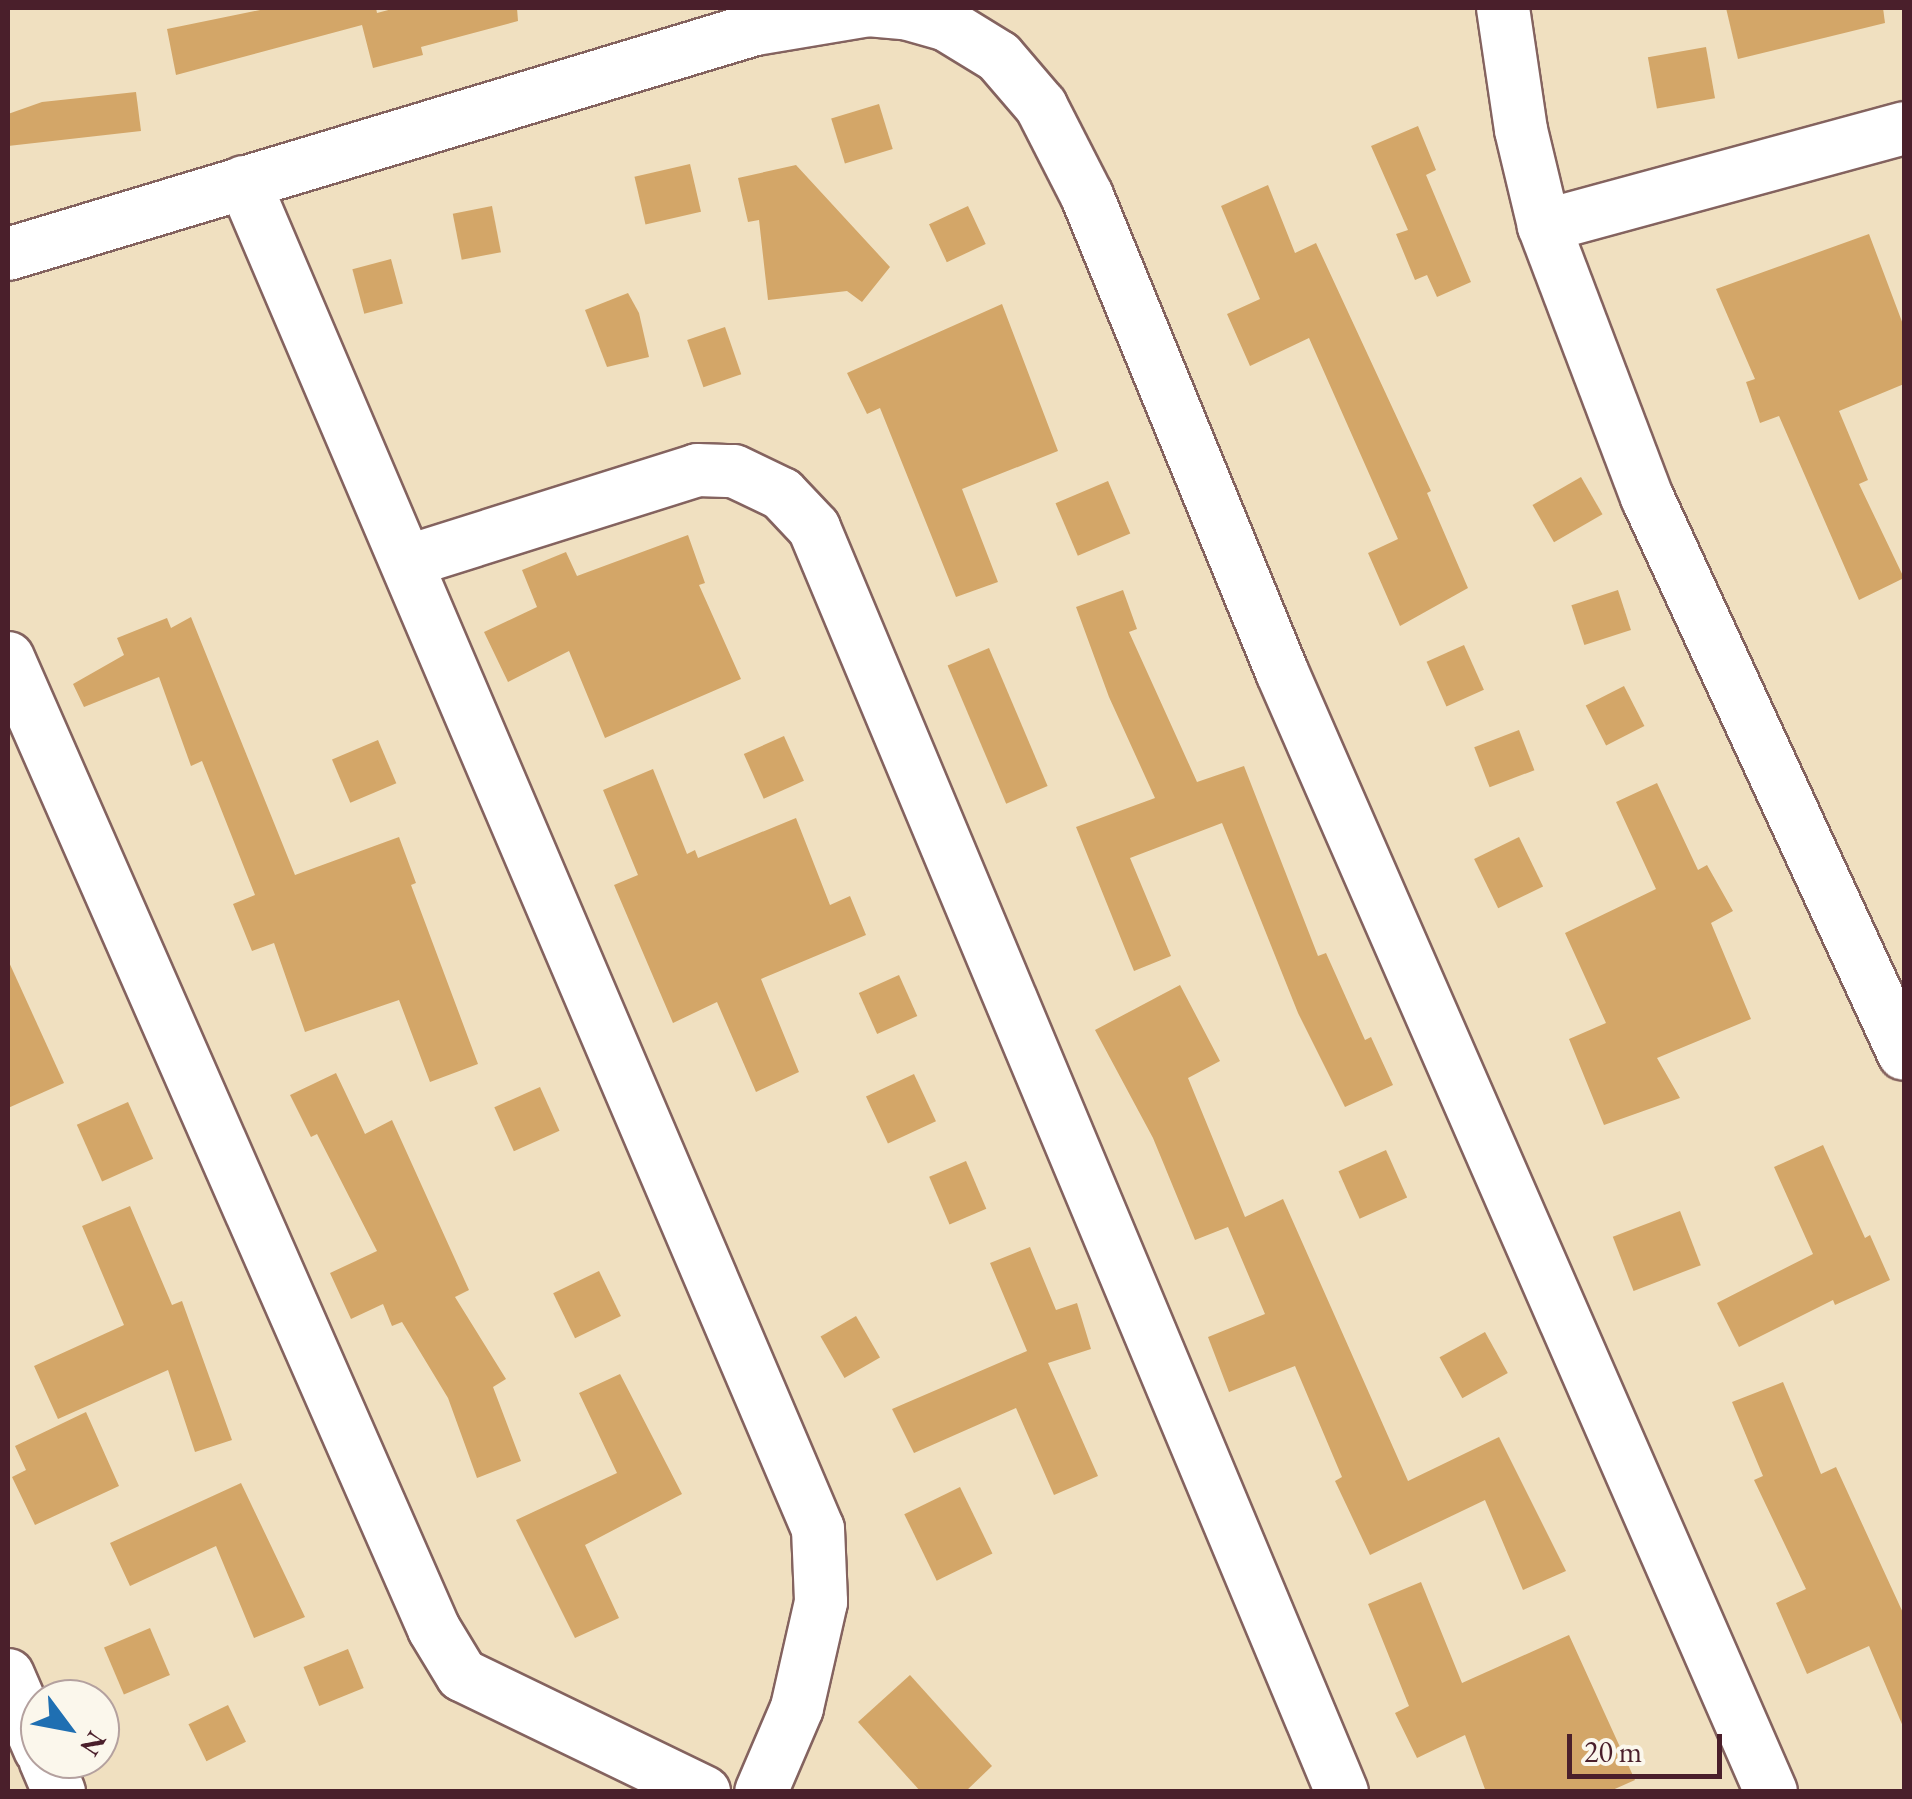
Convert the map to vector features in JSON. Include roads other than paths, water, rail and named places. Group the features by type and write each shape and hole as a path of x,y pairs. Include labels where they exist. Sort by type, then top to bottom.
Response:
{"street":[{"path":"1503,8 1521,130 1544,226 1646,497 1904,1054"},
{"path":"8,254 756,29 868,10 948,16 999,57 1041,106 1088,196 1282,672 1771,1792"},
{"path":"1544,226 1904,128"},
{"path":"244,182 818,1529 821,1602 797,1708 761,1792"},
{"path":"408,562 697,470 734,471 782,494 814,528 1342,1792"},
{"path":"8,658 426,1611 462,1676 704,1792"},
{"path":"8,1675 20,1702"}]}
